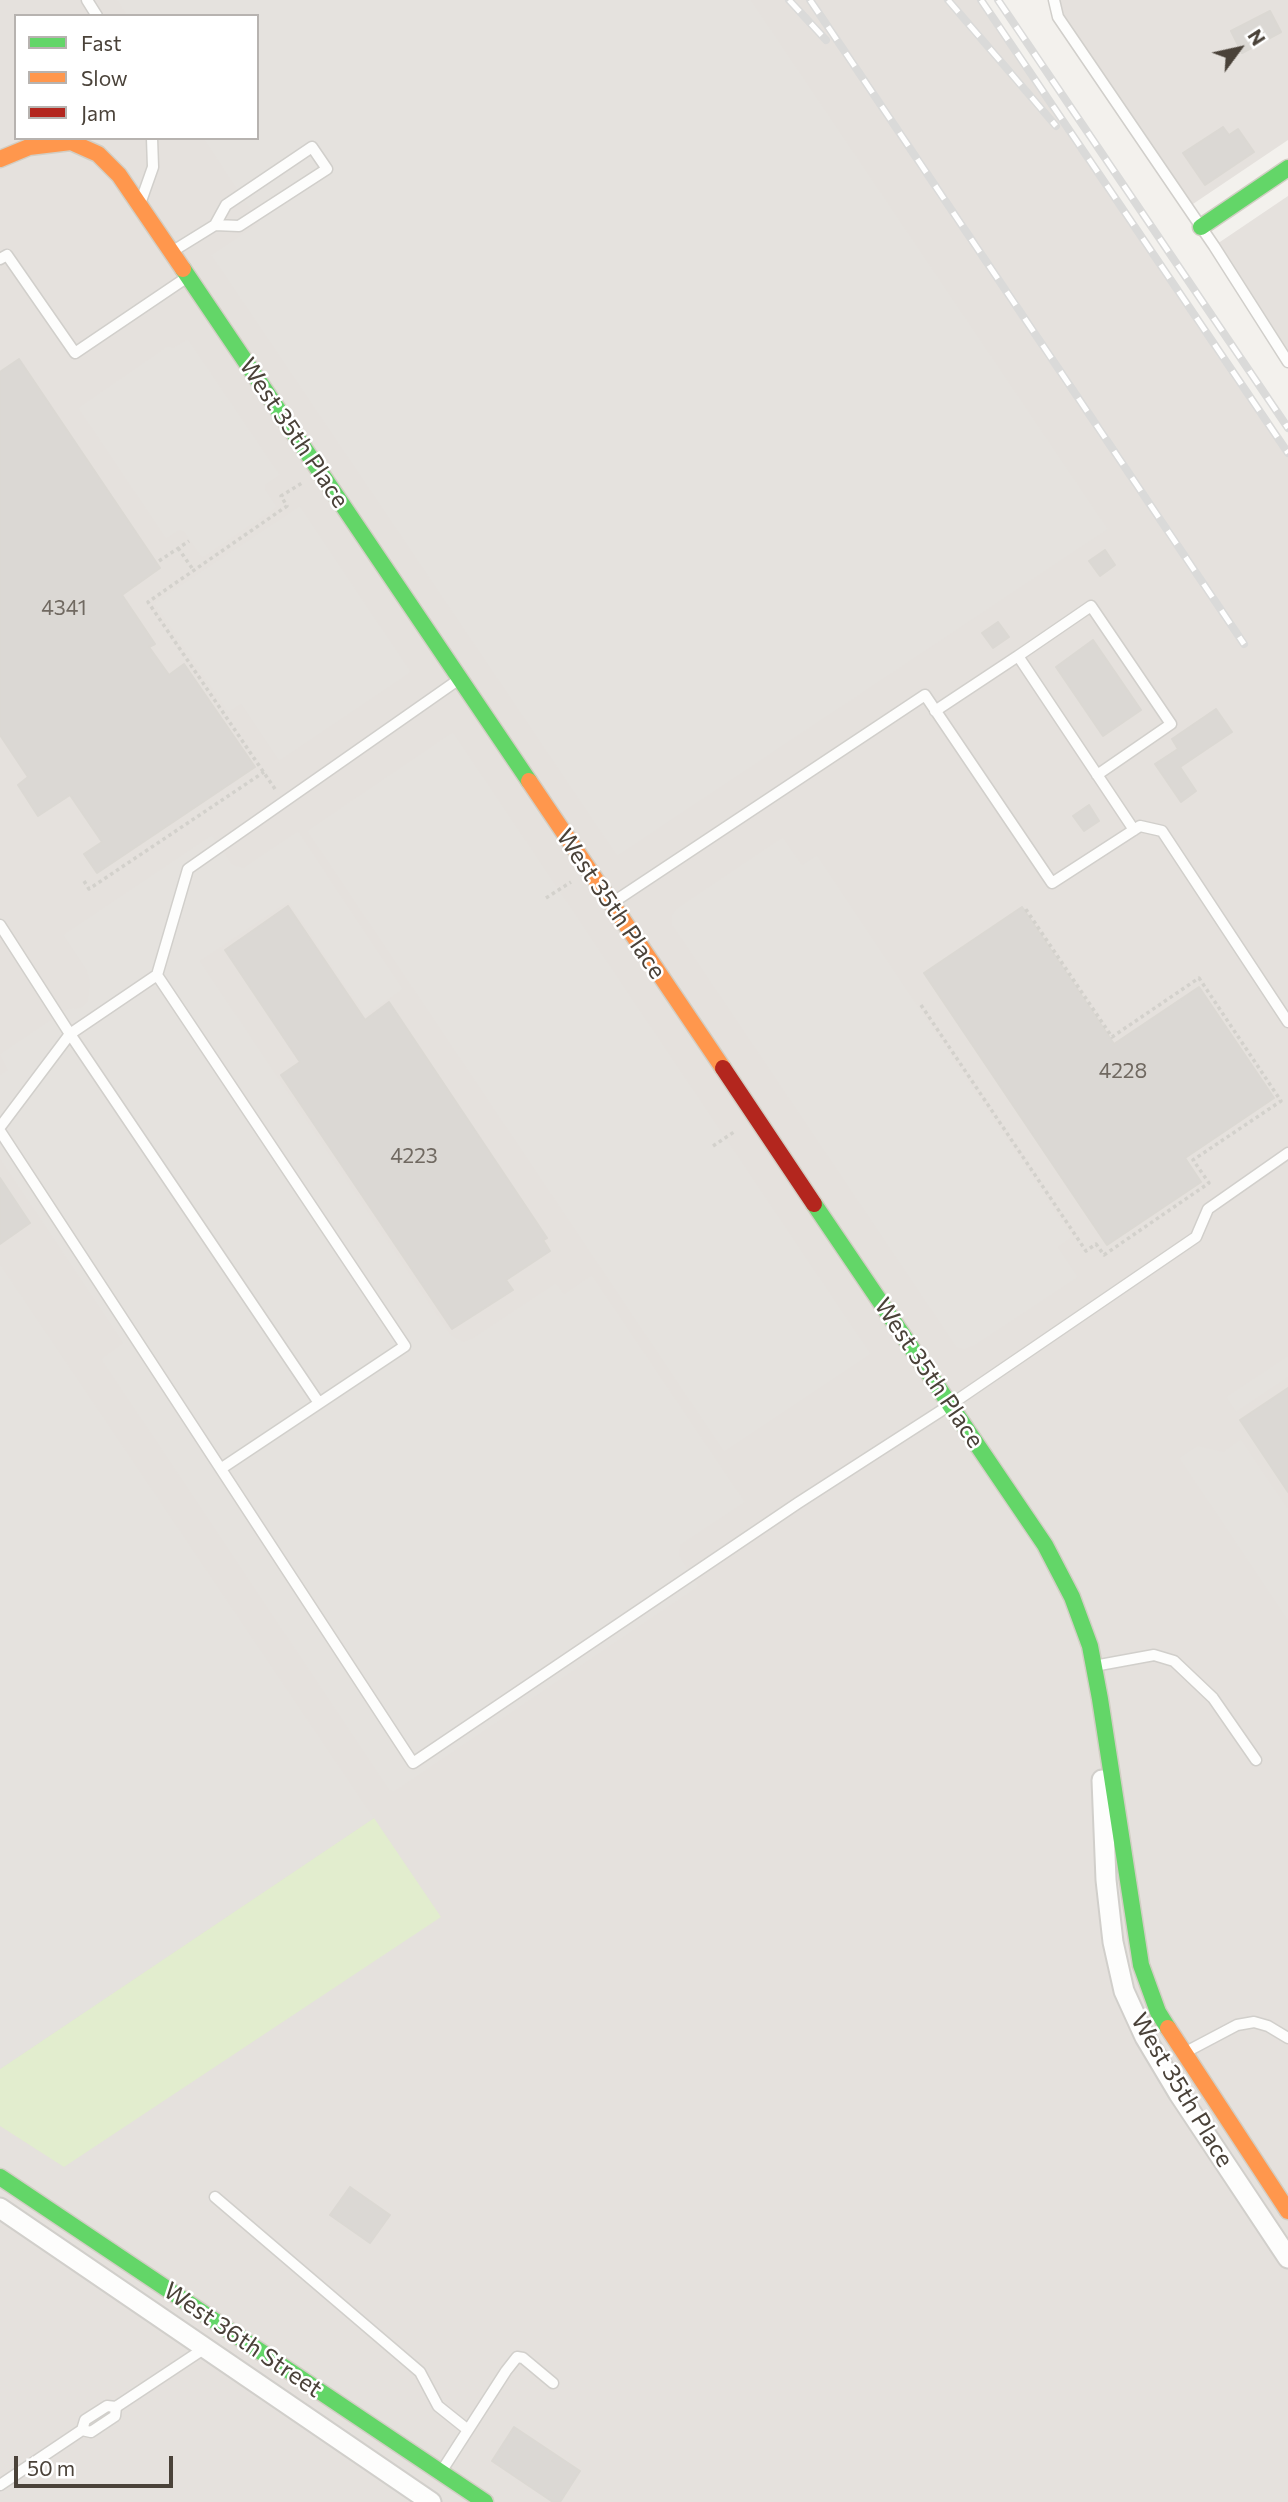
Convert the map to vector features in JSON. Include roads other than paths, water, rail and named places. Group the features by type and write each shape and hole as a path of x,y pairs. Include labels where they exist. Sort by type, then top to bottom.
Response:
{"street":[{"name":"West 35th Place","path":"0,159 29,147 71,142 99,154 119,175 1045,1545 1072,1597 1090,1646 1141,1965 1158,2012 1288,2211"},
{"path":"1201,227 1288,168"},
{"name":"West 35th Place","path":"1100,1699 1106,1880 1113,1942 1124,1991 1145,2037 1172,2083 1288,2258"},
{"name":"West 36th Street","path":"0,2177 485,2502"},
{"name":"West 36th Street","path":"0,2208 430,2502"}],"lane":[{"path":"1054,0 1058,17 1201,227 1288,362"},
{"path":"140,205 153,167 152,140"},
{"path":"172,251 215,225 226,205 312,147 327,169 239,226 215,225"},
{"path":"0,259 7,254 75,353 189,276"},
{"path":"935,711 1091,606 1171,724 1097,775"},
{"path":"1018,656 1134,831"},
{"path":"459,680 188,869 157,975 70,1034 0,1129 413,1763 798,1503 950,1405 1196,1237 1208,1209 1288,1153"},
{"path":"611,903 925,695 1052,883 1140,826 1162,831 1288,1022"},
{"path":"0,925 70,1034 319,1403"},
{"path":"157,975 405,1346 222,1468"},
{"path":"1093,1666 1154,1656 1174,1661 1213,1698 1256,1760"},
{"path":"1183,2054 1237,2025 1254,2022 1268,2026 1288,2038"},
{"path":"215,2197 420,2372 438,2406 468,2430"},
{"path":"0,2485 82,2430 85,2420 107,2406 116,2407 205,2348"},
{"path":"441,2472 517,2357 523,2358 553,2383"}],"railway":[{"path":"789,0 826,40"},
{"path":"810,0 1244,644"},
{"path":"948,0 1056,126"},
{"path":"981,0 1288,453"},
{"path":"998,0 1288,428"}]}
